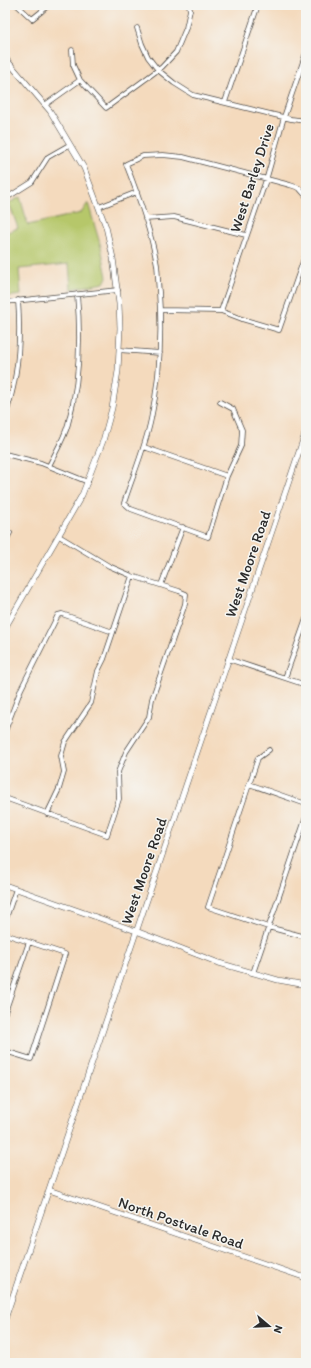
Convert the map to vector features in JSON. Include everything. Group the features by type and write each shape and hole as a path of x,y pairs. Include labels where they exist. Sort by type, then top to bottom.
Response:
{"street":[{"path":"16,5 32,18 49,5"},
{"path":"72,50 73,65 80,80 106,108 158,70 176,52 186,28 190,10 189,5"},
{"path":"225,102 258,5"},
{"path":"137,28 148,58 158,70 174,83 194,94 284,117 306,121"},
{"name":"West Barley Drive","path":"221,311 267,177 284,117 306,53"},
{"path":"5,58 50,110 69,145 84,168 106,227 118,290 120,328 118,371 112,408 103,441 88,482 59,536 5,628"},
{"path":"45,105 80,80"},
{"path":"5,199 32,182 48,157 69,145"},
{"path":"220,402 233,409 242,430 241,446 227,476 208,537 130,509 124,503 144,447 152,411 160,353 160,310 157,266 137,192 126,164 143,156 163,155 184,157 267,177 299,188 306,196"},
{"path":"99,207 137,192"},
{"path":"145,219 174,217 246,235"},
{"path":"160,310 221,311 279,330 306,253"},
{"path":"5,302 118,290"},
{"path":"49,466 68,425 77,380 80,324 77,294"},
{"path":"5,416 18,362 18,300"},
{"path":"119,350 160,353"},
{"name":"West Moore Road","path":"5,1320 306,431"},
{"path":"144,447 227,476"},
{"path":"5,454 41,463 88,482"},
{"path":"161,585 183,527"},
{"path":"5,530 10,533 5,542"},
{"path":"5,798 107,835 119,799 118,772 126,752 148,717 152,699 185,604 186,594 132,576 109,566 59,536"},
{"path":"47,814 59,789 64,772 62,756 65,742 91,703 98,671 104,659 132,576"},
{"path":"5,731 21,689 58,615 62,614 113,632"},
{"path":"285,678 306,619"},
{"path":"228,660 306,685"},
{"path":"269,750 258,758 208,907 268,927 306,937"},
{"path":"249,784 306,804"},
{"path":"253,973 306,817"},
{"path":"5,885 219,963 278,980 306,986"},
{"path":"5,921 16,889"},
{"path":"5,934 65,954 31,1059 5,1051"},
{"path":"5,1012 29,942"},
{"name":"North Postvale Road","path":"49,1190 306,1278"}],"green space":[{"path":"20,197 28,225 81,213 88,203 101,247 107,277 104,283 71,289 69,264 19,269 21,295 5,297 5,233 18,228 9,203"}]}
